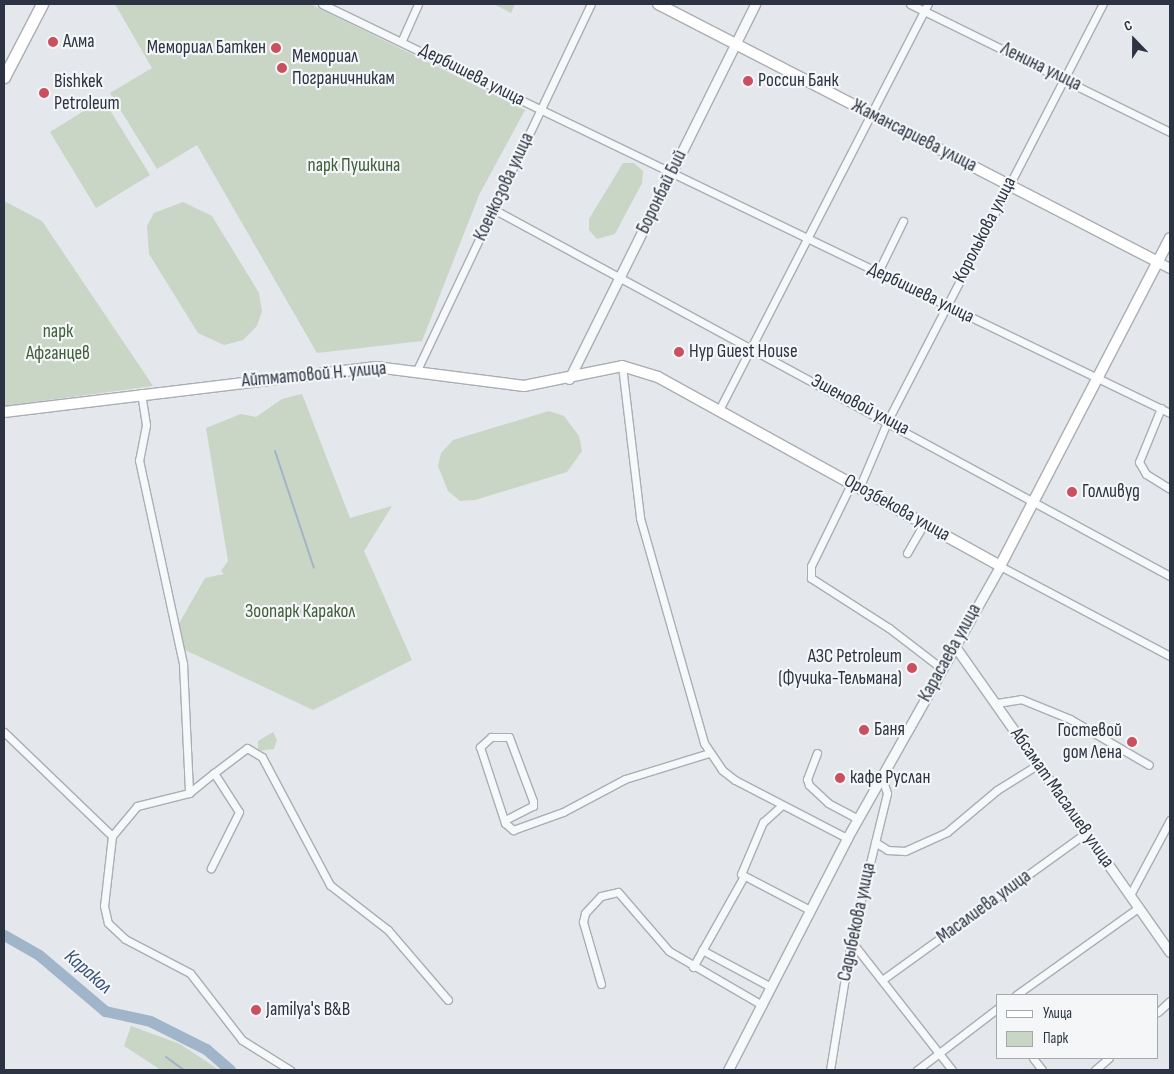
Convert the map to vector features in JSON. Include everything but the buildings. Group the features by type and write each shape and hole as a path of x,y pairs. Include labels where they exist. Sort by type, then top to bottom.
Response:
{"highway":[{"path":"4,76 42,4"}],"main road":[{"name":"Жамансариева улица","path":"658,4 1158,262"},
{"name":"Карасаева улица","path":"1000,566 1094,376 1170,238"},
{"name":"Айтматовой Н. улица","path":"4,412 141,393 376,367 417,370 524,386 569,380 622,366"},
{"name":"Орозбекова улица","path":"622,366 658,377 856,484 1000,566"}],"street":[{"name":"Дербишева улица","path":"322,4 402,40 540,109 674,170 808,238 1170,413"},
{"path":"402,40 418,4"},
{"name":"Коенкозова улица","path":"417,370 495,210 540,109 591,4"},
{"name":"Боронбай Бий","path":"569,380 755,4"},
{"name":"Ленина улица","path":"910,4 926,7 1170,132"},
{"name":"Королькова улица","path":"856,484 1008,185 1103,4"},
{"path":"719,410 926,7"},
{"name":"Эшеновой улица","path":"495,210 888,420 1170,576"},
{"path":"878,272 903,221"},
{"name":"Жамансариева улица","path":"1158,262 1170,268"},
{"path":"622,366 640,518 709,753 735,780 781,806 847,838"},
{"path":"141,393 146,425 139,460 183,664 189,793"},
{"path":"1160,408 1139,462 1146,474 1170,489"},
{"path":"856,484 811,566 811,578 889,628 941,668"},
{"path":"906,553 924,523"},
{"name":"Карасаева улица","path":"728,1070 847,838 1000,566"},
{"name":"Орозбекова улица","path":"1000,566 1170,656"},
{"name":"Абсамат Масалиев улица","path":"954,646 997,703 1036,765 1170,952"},
{"path":"997,703 1021,699 1054,712 1149,765"},
{"path":"4,732 112,836"},
{"path":"505,820 533,806 533,801 509,737 500,734 484,740 480,748 505,820 508,827 518,830 585,802 602,788 709,753"},
{"path":"290,1070 242,1040 190,973 125,939 108,923 104,906 112,836 137,806 189,793 247,748 262,757 330,885 388,930 448,1000"},
{"path":"817,753 807,779 809,786 828,803 858,819"},
{"path":"875,842 888,850 905,851 947,832 997,790 1036,765"},
{"path":"211,868 239,812 214,773"},
{"name":"Садыбекова улица","path":"830,1070 851,941 887,794 881,776"},
{"path":"693,967 743,878 742,865 763,822 781,806"},
{"path":"1130,896 1170,820"},
{"name":"Масалиева улица","path":"882,980 1086,834"},
{"path":"743,878 810,910"},
{"path":"601,984 584,922 594,902 608,894 624,896 657,940 693,967 762,1005"},
{"path":"1017,994 1138,908"},
{"path":"851,941 952,1070"},
{"path":"702,950 771,987"},
{"path":"1159,1011 1170,1001"},
{"path":"917,1070 938,1052 996,1009"},
{"path":"1034,1059 1042,1070"},
{"path":"1095,1070 1108,1059"}],"green space":[{"name":"парк Пушкина","path":"115,4 310,4 525,110 479,195 422,341 317,353 197,145 157,169 110,93 152,68"},
{"path":"494,4 515,4 511,13"},
{"path":"103,99 150,175 96,208 50,132"},
{"path":"623,163 634,163 643,171 642,183 615,234 597,239 589,230 589,219"},
{"name":"парк Афганцев","path":"4,201 42,221 153,386 4,406"},
{"path":"183,202 212,216 259,293 262,311 257,326 243,340 224,345 198,333 149,254 147,226 154,213"},
{"name":"Зоопарк Каракол","path":"302,394 350,518 392,506 364,551 412,660 313,710 183,649 177,627 205,578 224,574 221,571 228,561 206,428 241,414 256,417 282,399"},
{"path":"549,411 564,416 579,436 582,451 567,472 475,500 460,501 448,491 438,466 441,453 453,440"},
{"path":"273,732 277,740 274,749 258,751 258,741"},
{"path":"131,1026 180,1044 219,1070 161,1070 124,1046"}],"waterway":[{"path":"275,451 314,568"},
{"name":"Каракол","path":"4,935 39,955 105,1011 150,1021 206,1049 230,1070"},
{"path":"166,1057 184,1070"}],"place":[{"name":"Алма","path":"53,42"},
{"name":"Мемориал Баткен","path":"276,48"},
{"name":"Мемориал Пограничникам","path":"282,68"},
{"name":"Россин Банк","path":"748,81"},
{"name":"Bishkek Petroleum","path":"44,93"},
{"name":"Нур Guest House","path":"679,352"},
{"name":"Голливуд","path":"1072,492"},
{"name":"АЗС Petroleum (Фучика-Тельмана)","path":"912,668"},
{"name":"Баня","path":"864,730"},
{"name":"Гостевой дом Лена","path":"1132,742"},
{"name":"кафе Руслан","path":"840,778"},
{"name":"Jamilya's B&B","path":"256,1010"}]}
